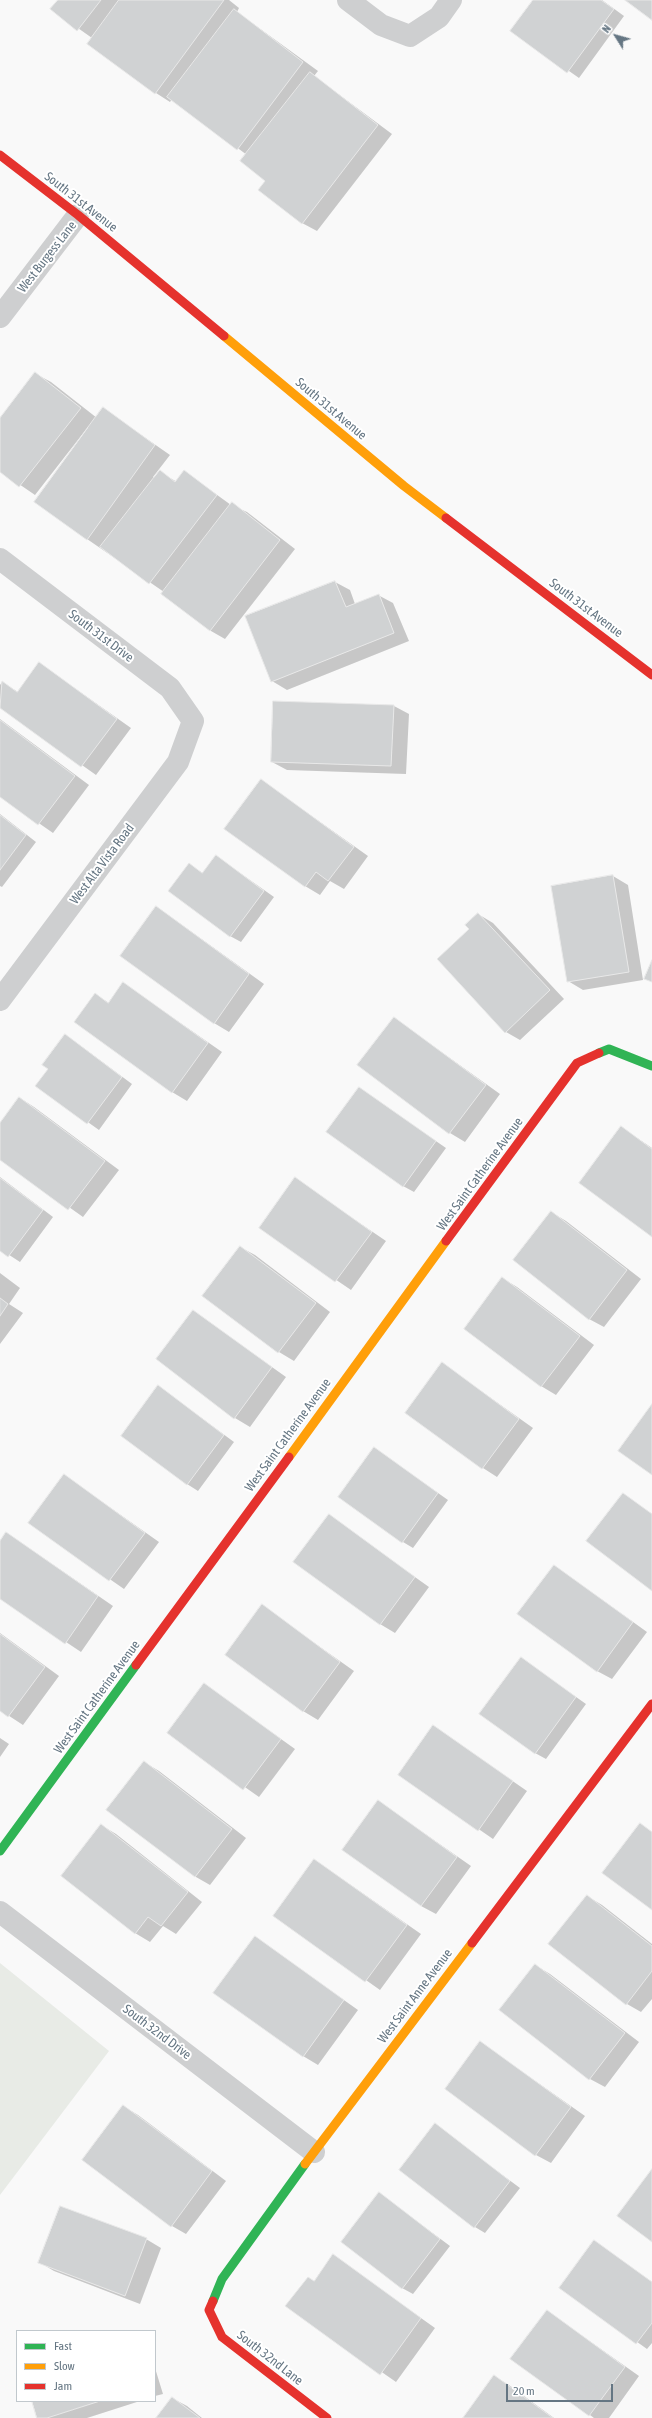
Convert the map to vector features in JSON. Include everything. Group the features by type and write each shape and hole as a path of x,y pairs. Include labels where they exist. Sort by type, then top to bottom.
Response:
{"street":[{"path":"348,0 381,25 410,36 439,17 451,0"},
{"name":"South 31st Avenue","path":"0,155 78,215 404,486 652,674"},
{"name":"West Burgess Lane","path":"0,317 78,215"},
{"name":"South 31st Drive","path":"0,559 170,688 193,721"},
{"name":"West Alta Vista Road","path":"0,1000 178,762 193,721"},
{"name":"West Saint Catherine Avenue","path":"0,1851 577,1063 609,1049 652,1066"},
{"name":"West Saint Anne Avenue","path":"209,2310 222,2279 314,2152 652,1704"},
{"name":"South 32nd Drive","path":"0,1912 314,2152"},
{"name":"South 32nd Lane","path":"209,2310 222,2337 327,2418"}],"shaded area":[{"path":"0,1963 109,2051 0,2195"}],"building":[{"path":"58,0 101,0 77,31 50,9"},
{"path":"119,0 224,0 155,94 87,44"},
{"path":"533,0 601,0 614,9 567,73 510,31"},
{"path":"625,0 652,0 652,20"},
{"path":"234,9 303,62 237,150 167,97"},
{"path":"310,72 378,125 302,224 258,190 265,181 240,161"},
{"path":"35,372 81,408 19,487 0,472 0,418"},
{"path":"103,407 155,445 87,540 34,502"},
{"path":"160,470 175,482 184,470 217,495 149,584 100,547"},
{"path":"232,502 280,540 210,631 161,594"},
{"path":"335,581 346,607 379,594 394,633 271,682 245,616"},
{"path":"39,662 117,719 81,767 0,708 2,681 17,692"},
{"path":"273,701 394,705 391,766 271,762"},
{"path":"0,720 75,776 38,825 0,797"},
{"path":"261,779 354,847 328,881 316,872 305,887 224,829"},
{"path":"0,815 26,835 0,870"},
{"path":"216,855 264,891 230,937 168,891 189,863 202,873"},
{"path":"613,875 629,972 567,982 551,886"},
{"path":"156,906 249,974 214,1024 120,956"},
{"path":"478,913 550,990 505,1033 437,959 469,929 465,925"},
{"path":"652,960 652,982 644,979"},
{"path":"123,982 208,1043 172,1093 74,1022 95,993 108,1003"},
{"path":"394,1017 486,1085 449,1134 357,1065"},
{"path":"65,1034 122,1077 87,1124 35,1086 48,1069 42,1065"},
{"path":"359,1087 436,1141 403,1187 326,1132"},
{"path":"19,1097 105,1161 68,1210 0,1160 0,1123"},
{"path":"621,1126 652,1149 652,1237 579,1183"},
{"path":"295,1177 372,1232 335,1282 259,1228"},
{"path":"0,1178 43,1210 8,1257 0,1251"},
{"path":"551,1211 627,1270 589,1320 513,1260"},
{"path":"240,1246 316,1303 278,1353 202,1296"},
{"path":"502,1277 580,1336 541,1387 464,1329"},
{"path":"0,1298 8,1304 0,1316"},
{"path":"193,1310 272,1367 234,1419 156,1359"},
{"path":"442,1362 519,1419 482,1469 405,1413"},
{"path":"158,1385 224,1435 187,1485 121,1436"},
{"path":"652,1404 652,1475 618,1451"},
{"path":"374,1447 438,1493 402,1543 338,1497"},
{"path":"64,1474 145,1533 109,1581 28,1523"},
{"path":"623,1493 652,1514 652,1591 586,1541"},
{"path":"329,1514 415,1577 380,1625 293,1562"},
{"path":"6,1532 98,1596 65,1644 0,1599 0,1541"},
{"path":"554,1565 633,1622 597,1672 517,1614"},
{"path":"262,1604 340,1662 303,1712 225,1655"},
{"path":"0,1634 45,1667 8,1717 0,1711"},
{"path":"521,1657 576,1697 535,1754 479,1714"},
{"path":"204,1683 281,1739 243,1790 167,1733"},
{"path":"433,1725 513,1781 478,1831 398,1775"},
{"path":"144,1761 232,1829 195,1877 106,1810"},
{"path":"378,1800 457,1857 421,1906 342,1850"},
{"path":"640,1823 652,1832 652,1910 602,1873"},
{"path":"101,1824 188,1892 161,1926 148,1917 135,1934 61,1876"},
{"path":"314,1859 407,1925 365,1982 273,1916"},
{"path":"587,1895 652,1946 652,1971 626,2005 548,1944"},
{"path":"255,1936 344,2000 303,2057 213,1993"},
{"path":"535,1964 625,2033 589,2080 499,2010"},
{"path":"480,2041 571,2107 535,2156 445,2089"},
{"path":"123,2105 212,2171 171,2227 82,2160"},
{"path":"435,2123 510,2181 474,2228 399,2170"},
{"path":"652,2169 652,2242 617,2216"},
{"path":"379,2192 440,2239 402,2289 341,2242"},
{"path":"60,2206 147,2238 125,2296 38,2263"},
{"path":"594,2240 652,2282 652,2323 636,2344 559,2288"},
{"path":"333,2254 421,2318 380,2375 285,2306 308,2277 314,2281"},
{"path":"547,2310 625,2367 589,2416 510,2359"},
{"path":"494,2375 553,2418 463,2418"},
{"path":"172,2397 200,2418 156,2418"},
{"path":"32,2402 97,2402 47,2418 37,2418"}],"traffic: fast":[{"path":"599,1053 609,1049 652,1066"},
{"path":"0,1851 136,1665"},
{"path":"213,2301 222,2279 305,2164"}],"traffic: slow":[{"path":"224,336 404,486 446,518"},
{"path":"289,1457 446,1241"},
{"path":"305,2164 472,1943"}],"traffic: jam":[{"path":"0,155 78,215 224,336"},
{"path":"446,518 652,675"},
{"path":"446,1241 577,1063 599,1053"},
{"path":"136,1665 289,1457"},
{"path":"472,1943 652,1704"},
{"path":"213,2301 209,2310 222,2337 327,2418"}]}
